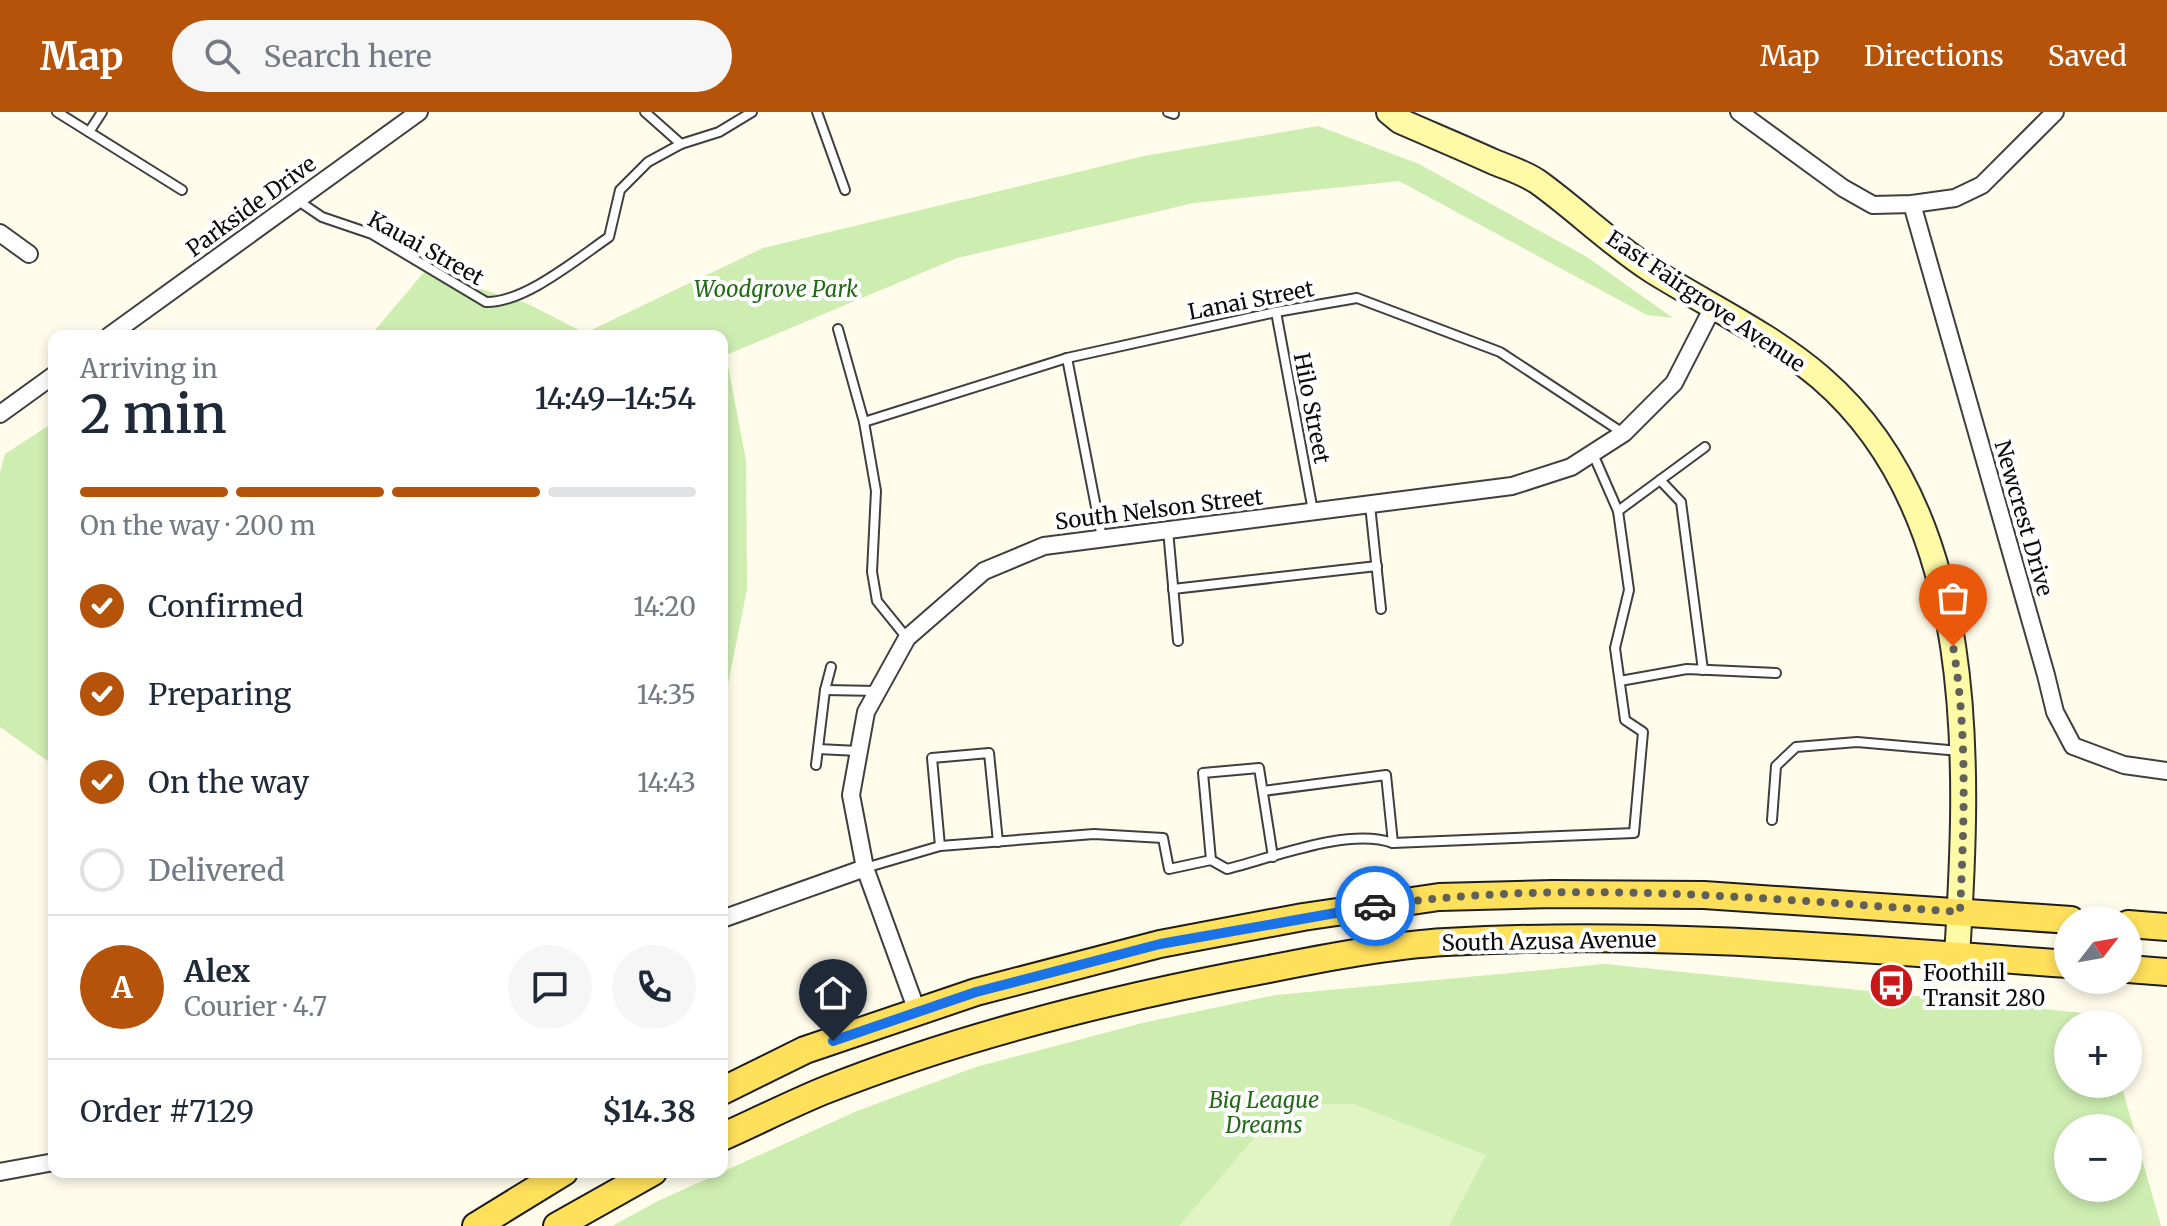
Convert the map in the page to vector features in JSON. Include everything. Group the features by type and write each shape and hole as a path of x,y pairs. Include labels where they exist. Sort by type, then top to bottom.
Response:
{"main road":[{"name":"South Azusa Avenue","path":"728,1088 805,1050 976,992 1160,944 1303,917 1439,897 1704,895 2054,919"},
{"path":"2142,925 2167,927"},
{"name":"South Azusa Avenue","path":"728,1134 822,1092 988,1035 1170,987 1443,942 1552,938 1703,939 2054,963"},
{"path":"2142,970 2167,972"},
{"path":"476,1226 554,1178"},
{"path":"557,1226 642,1178"}],"street":[{"name":"Parkside Drive","path":"117,330 419,112"},
{"name":"East Fairgrove Avenue","path":"1389,112 1400,121 1535,180 1649,269 1775,344 1821,378 1859,417 1892,462 1916,511 1935,565 1958,674 1965,817 1957,956"},
{"path":"1739,112 1843,188 1873,205 1955,198 1982,185 2055,112"},
{"name":"Newcrest Drive","path":"1912,204 2055,712 2073,746 2124,765 2167,771"},
{"path":"0,233 29,254"},
{"name":"South Nelson Street","path":"917,1011 865,868 851,795 866,712 907,638 984,571 1044,546 1512,486 1571,467 1624,433 1674,383 1713,307"},
{"path":"0,414 48,379"},
{"path":"728,917 865,868"},
{"path":"0,1172 48,1163"}],"lane":[{"path":"57,112 182,190"},
{"path":"89,132 102,112"},
{"path":"645,112 681,144"},
{"name":"Kauai Street","path":"297,200 322,217 372,234 486,302 502,302 566,267 609,237 620,190 648,162 681,144 719,132 752,112"},
{"path":"817,112 845,190"},
{"name":"Lanai Street","path":"864,422 1067,358 1276,312 1357,298 1500,352 1624,433"},
{"name":"Hilo Street","path":"1276,312 1313,511"},
{"path":"838,329 864,422 876,491 872,572 877,601 907,638"},
{"path":"1067,358 1102,538"},
{"path":"1618,511 1705,447"},
{"path":"865,868 940,846 1094,834 1163,838 1169,869 1211,860 1227,869 1295,848 1377,837 1393,843 1634,833 1643,732 1625,720 1615,648 1629,590 1618,511 1592,453"},
{"path":"1660,480 1681,502 1703,670"},
{"path":"1370,504 1381,609"},
{"path":"1168,529 1178,641"},
{"path":"1173,589 1377,566"},
{"path":"816,765 825,690 831,667"},
{"path":"1620,681 1687,669 1776,673"},
{"path":"825,690 878,691"},
{"path":"1772,820 1776,766 1796,747 1857,742 1961,751"},
{"path":"818,749 859,751"},
{"path":"940,846 932,758 989,753 998,842"},
{"path":"1211,860 1203,773 1259,768 1273,857"},
{"path":"1263,791 1386,775 1393,843"}],"green space":[{"name":"Woodgrove Park","path":"1318,126 1419,164 1587,257 1673,318 1647,315 1399,181 1194,203 957,258 728,354 728,330 591,330 763,248 1144,156"},
{"name":"Woodgrove Park","path":"425,271 526,303 579,330 375,330"},
{"name":"Woodgrove Park","path":"728,366 746,461 747,589 728,684"},
{"path":"48,426 48,761 0,727 0,473 5,454"},
{"name":"Big League Dreams","path":"1605,964 2054,1010 2054,1098 2125,1098 2129,1114 2054,1114 2054,1202 2142,1202 2142,1159 2161,1226 612,1226 709,1178 728,1178 728,1169 857,1111 976,1067 1142,1023 1276,995"},
{"path":"1325,1104 1354,1104 1486,1155 1449,1226 1179,1226 1260,1131 1289,1114"}],"way so far":[{"path":"1375,906 1439,897 1704,895 1960,912 1965,817 1958,674 1953,646"}],"place":[{"name":"Foothill Transit 280","path":"1892,986"}],"route":[{"path":"833,1041 976,992 1160,944 1375,906"}]}
